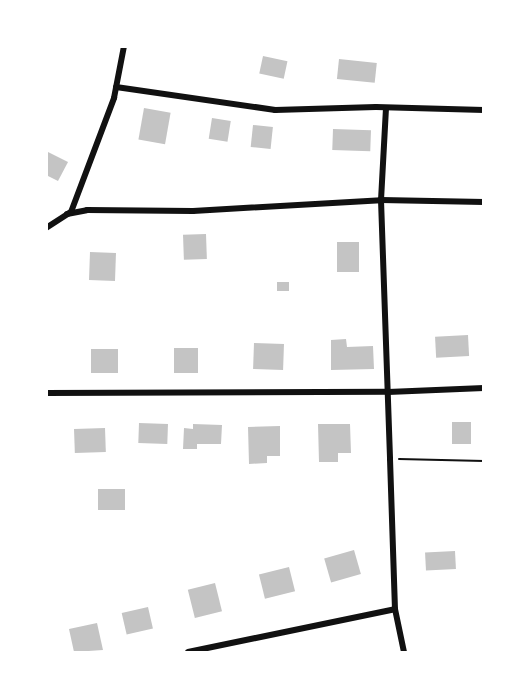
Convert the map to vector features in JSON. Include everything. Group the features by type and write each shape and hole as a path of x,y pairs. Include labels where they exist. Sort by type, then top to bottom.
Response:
{"street":[{"path":"67,214 75,202 116,87 124,46"},
{"path":"116,87 275,110 386,108 483,110"},
{"path":"386,108 381,200 395,609 404,652"},
{"path":"46,228 67,214 87,210 193,211 381,200 483,202"},
{"path":"46,393 388,392 483,388"},
{"path":"188,652 395,609"}],"path":[{"path":"390,459 483,461"}],"building":[{"path":"263,56 287,61 284,79 259,74"},
{"path":"339,59 377,63 375,83 337,79"},
{"path":"144,108 171,113 165,144 138,140"},
{"path":"212,118 231,121 227,142 209,139"},
{"path":"253,125 273,127 271,149 251,147"},
{"path":"333,129 371,130 370,151 332,150"},
{"path":"46,151 68,162 58,181 46,175"},
{"path":"206,234 207,259 184,260 183,235"},
{"path":"337,242 359,242 359,272 337,272"},
{"path":"90,252 116,253 115,281 89,280"},
{"path":"277,282 289,282 289,291 277,291"},
{"path":"468,335 469,356 436,358 435,337"},
{"path":"346,339 347,347 373,346 374,369 331,370 331,340"},
{"path":"254,343 284,344 283,370 253,369"},
{"path":"174,348 198,348 198,373 174,373"},
{"path":"91,349 118,349 118,373 91,373"},
{"path":"452,422 471,422 471,444 452,444"},
{"path":"139,423 168,424 167,444 138,443"},
{"path":"193,424 222,425 221,444 197,444 197,449 183,449 184,428 193,429"},
{"path":"318,424 350,424 351,453 338,453 338,462 319,462"},
{"path":"280,426 280,456 267,456 267,463 249,464 248,427"},
{"path":"105,428 106,452 75,453 74,429"},
{"path":"98,489 125,489 125,510 98,510"},
{"path":"354,550 361,574 331,583 324,559"},
{"path":"455,551 456,569 426,571 425,553"},
{"path":"289,567 295,591 265,599 259,574"},
{"path":"215,583 222,611 195,618 188,590"},
{"path":"148,607 153,628 127,635 122,613"},
{"path":"97,623 103,650 74,652 69,629"}]}
